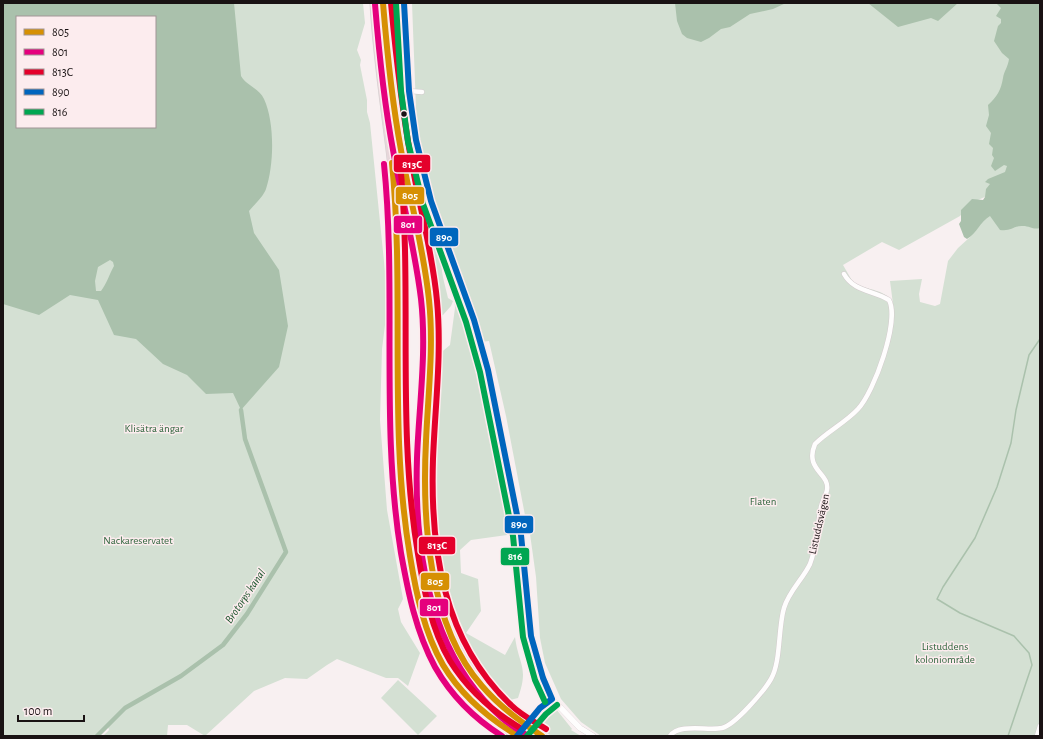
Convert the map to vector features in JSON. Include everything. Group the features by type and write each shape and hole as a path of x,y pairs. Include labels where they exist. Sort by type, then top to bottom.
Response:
{"highway":[{"path":"374,3 377,49 396,205 399,262 396,380 398,443 403,502 413,574 428,631 442,663 469,699 502,727 517,736"},
{"path":"383,3 396,118 425,270 430,313 432,357 425,478 426,512 431,560 441,607 454,645 474,677 496,702 511,716 539,734"}],"street":[{"path":"404,3 409,91 416,140 431,201 474,320 488,370 521,535 531,636 543,678 552,699 580,728 593,736"},
{"path":"409,91 422,92"},
{"name":"Listuddsvägen","path":"670,736 677,730 723,728 752,704 772,678 783,610 788,596 801,580 810,562 821,505 827,490 827,482 817,472 813,463 812,451 814,444 857,410 867,396 884,355 893,318 889,300 877,293 852,286 844,274"},
{"path":"517,736 540,708 552,699"},
{"path":"1037,736 1040,726"}],"green space":[{"path":"3,3 363,3 365,23 357,50 361,60 360,65 370,123 388,301 382,349 380,420 387,510 403,599 398,609 401,622 420,653 408,686 398,678 386,678 337,659 307,679 285,678 254,691 205,736 187,725 168,725 167,736 103,736 109,730 108,727 99,736 3,736"},
{"name":"Flaten","path":"412,3 1040,3 1040,736 601,736 581,722 561,699 545,663 540,638 536,577 530,534 528,531 506,416 489,341 473,343 509,514 507,535 471,540 460,550 461,573 478,579 481,611 466,633 505,655 515,637 523,673 521,688 518,698 510,700 501,693 472,660 454,629 429,491 438,355 450,345 455,308 454,296 444,252 442,258 443,275 448,298 453,301 451,306 443,315 438,316 427,242 428,219 430,218 439,234 444,250 417,135","holes":["987,196 993,206 969,238 958,248 948,261 940,304 935,306 920,302 919,294 922,279 890,281 893,304 890,299 881,292 854,284 843,265 882,242 899,250 960,216 971,203"]},
{"path":"398,680 437,716 418,735 381,698"},
{"path":"549,707 556,709 572,729 571,730 581,736 552,736 532,724"}],"shaded area":[{"path":"3,3 234,3 241,76 262,95 268,109 272,132 272,156 269,179 265,192 249,211 254,233 279,270 288,326 279,367 241,410 233,393 206,394 187,375 163,364 136,339 114,335 98,300 70,295 39,315 3,304","holes":["110,260 113,262 114,266 105,285 101,291 96,291 95,281 98,267"]},
{"path":"675,3 786,3 773,9 750,14 730,27 721,29 701,42 687,38 682,34 677,21"},
{"path":"868,3 958,3 938,21 931,18 898,27"},
{"path":"996,3 1040,3 1040,228 1035,229 1020,226 1007,230 1000,230 990,216 967,239 964,237 959,224 961,221 961,210 972,199 983,200 986,189 990,184 985,182 988,179 1005,172 1007,166 1004,165 995,171 991,166 994,158 992,155 993,148 989,144 991,133 986,126 989,115 988,105 1000,90 1009,59 1002,53 994,41 998,26 1001,23 1001,19 996,16 1001,8"}],"waterway":[{"path":"1008,736 1032,665 1029,653 1014,636 960,613 937,599 943,587 975,538 997,487 1011,443 1016,410 1029,355 1040,339"},
{"name":"Brotorps kanal","path":"97,736 125,708 181,676 223,645 247,614 286,552 245,439 241,410"}],"transit line":[{"name":"805","path":"383,3 395,114 424,262 429,300 431,353 426,441 425,503 432,570 439,602 450,633 464,661 482,686 496,701 542,736"},
{"name":"813C","path":"391,3 405,124 429,249 437,301 439,341 433,459 433,493 434,526 438,560 445,592 456,623 470,652 488,680 511,705 546,729"},
{"name":"816","path":"396,3 401,91 408,142 423,204 466,322 480,372 513,536 523,637 535,680 545,702"},
{"name":"890","path":"404,3 409,91 416,140 431,201 474,320 488,370 521,535 531,636 543,678 552,699"},
{"name":"801","path":"375,4 387,114 415,262 423,319 423,359 417,458 419,529 423,564 431,599 442,632 458,663 477,692 502,718 528,736"},
{"name":"813C","path":"400,162 404,211 406,407 411,505 418,554 429,609 443,649 457,672 473,691 491,708 522,729"},
{"name":"805","path":"392,163 396,212 398,409 400,458 403,507 418,598 426,626 436,652 450,676 467,696 486,714 518,736"},
{"name":"801","path":"384,164 388,212 391,456 401,553 418,626 428,654 435,667 448,687 464,706 482,722 502,736"},
{"name":"890","path":"517,736 540,708 552,699"},
{"name":"816","path":"527,736 546,714 557,705"}],"park label":[{"name":"Klisätra ängar","path":"154,428"},
{"name":"Nackareservatet","path":"138,540"},
{"name":"Listuddens koloniområde","path":"945,652"}]}
